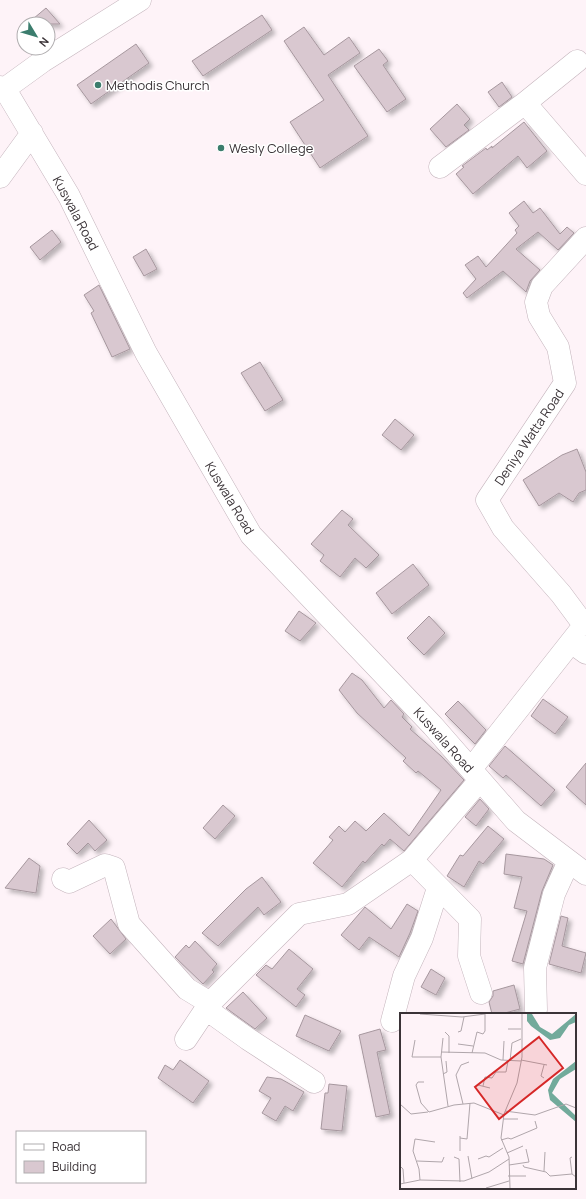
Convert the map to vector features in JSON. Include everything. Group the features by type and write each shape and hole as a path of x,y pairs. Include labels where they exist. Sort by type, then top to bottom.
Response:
{"street":[{"path":"1,88 140,0"},
{"path":"440,168 526,103 577,61"},
{"name":"Kuswala Road","path":"1,88 9,96 69,196 146,353 251,535 433,726 516,821 578,867"},
{"path":"526,103 586,174"},
{"path":"0,177 32,133"},
{"name":"Deniya Watta Road","path":"582,636 561,594 503,528 487,500 565,383 558,347 540,316 536,302 542,286 586,238"},
{"path":"186,1039 208,1006 300,914 348,904 412,860 475,775 582,636"},
{"path":"412,860 470,919 469,956 480,993"},
{"path":"63,879 69,882 106,865 114,868 129,924 187,989 248,1039 314,1082"},
{"path":"536,1010 535,968 554,894 578,867"},
{"path":"392,1021 404,976 422,938 438,888"}],"building":[{"path":"46,8 53,16 36,16"},
{"path":"262,15 272,30 203,76 192,61"},
{"path":"304,27 324,55 349,37 360,53 328,75 368,136 320,168 290,122 324,100 284,41"},
{"path":"136,44 149,63 91,104 77,85"},
{"path":"379,49 388,61 383,65 406,99 387,112 354,66"},
{"path":"502,82 512,97 499,107 488,92"},
{"path":"457,104 470,119 464,125 469,130 446,147 430,129"},
{"path":"524,122 547,151 527,168 518,156 473,194 456,174 464,167 462,166 486,148 487,150 492,146 492,148"},
{"path":"524,201 533,213 540,208 560,234 567,227 574,233 558,250 538,232 516,249 540,270 530,281 526,292 503,271 467,298 463,293 476,279 465,265 478,256 486,267 517,233 515,230 519,226 509,213"},
{"path":"52,230 61,242 40,260 30,247"},
{"path":"146,249 157,269 144,276 133,257"},
{"path":"99,285 130,349 112,357 91,313 94,311 84,295"},
{"path":"260,362 283,400 265,411 241,373"},
{"path":"395,419 414,435 401,450 382,435"},
{"path":"577,449 586,472 586,490 579,493 573,502 559,493 539,506 523,480 562,455"},
{"path":"342,510 353,519 348,525 379,555 366,568 355,558 340,577 320,561 324,555 311,544"},
{"path":"413,564 429,585 392,614 376,593"},
{"path":"299,611 316,623 300,641 285,631"},
{"path":"429,616 445,633 424,655 407,638"},
{"path":"352,673 362,680 384,708 391,700 404,714 402,717 412,727 410,729 441,756 464,780 404,851 390,839 384,846 382,844 365,863 363,861 342,887 313,863 333,840 329,837 339,826 345,832 355,821 366,831 384,813 409,836 441,790 418,771 416,773 403,761 406,758 357,713 339,690"},
{"path":"543,699 568,717 555,734 531,716"},
{"path":"458,701 486,730 475,744 445,714"},
{"path":"505,746 555,790 541,806 506,775 503,778 489,766"},
{"path":"586,763 586,805 566,787"},
{"path":"480,799 489,809 476,826 465,817"},
{"path":"223,805 235,816 215,839 203,828"},
{"path":"89,820 107,840 95,851 88,843 77,854 67,844"},
{"path":"488,826 504,839 483,864 479,861 464,887 447,876 460,855 463,856"},
{"path":"506,854 544,859 553,865 542,891 523,964 512,961 527,911 514,908 522,877 504,874"},
{"path":"29,858 40,866 36,893 5,888"},
{"path":"262,877 281,902 264,915 258,907 218,946 202,933 246,889"},
{"path":"407,904 418,911 399,957 369,937 359,950 341,935 365,907 391,929"},
{"path":"561,916 568,918 562,946 586,953 581,973 549,964"},
{"path":"111,919 126,939 110,954 93,936"},
{"path":"195,941 217,964 212,970 214,972 203,984 175,957 186,945 189,948"},
{"path":"289,949 313,969 297,989 305,995 296,1007 256,975 266,965 272,969"},
{"path":"431,969 445,978 436,995 421,987"},
{"path":"514,985 520,1009 505,1013 492,1013 489,1002 493,996 493,991"},
{"path":"243,992 267,1018 255,1029 226,1008"},
{"path":"305,1015 341,1031 329,1051 296,1036"},
{"path":"380,1029 386,1050 377,1052 390,1114 376,1117 359,1035"},
{"path":"180,1060 209,1081 193,1103 158,1078 165,1065 173,1070"},
{"path":"267,1077 281,1079 304,1092 293,1111 285,1106 276,1121 262,1113 271,1098 259,1091"},
{"path":"329,1084 347,1086 342,1131 321,1129 325,1093 328,1093"}],"place":[{"name":"Methodis Church","path":"98,85"},
{"name":"Wesly College","path":"221,148"}]}
